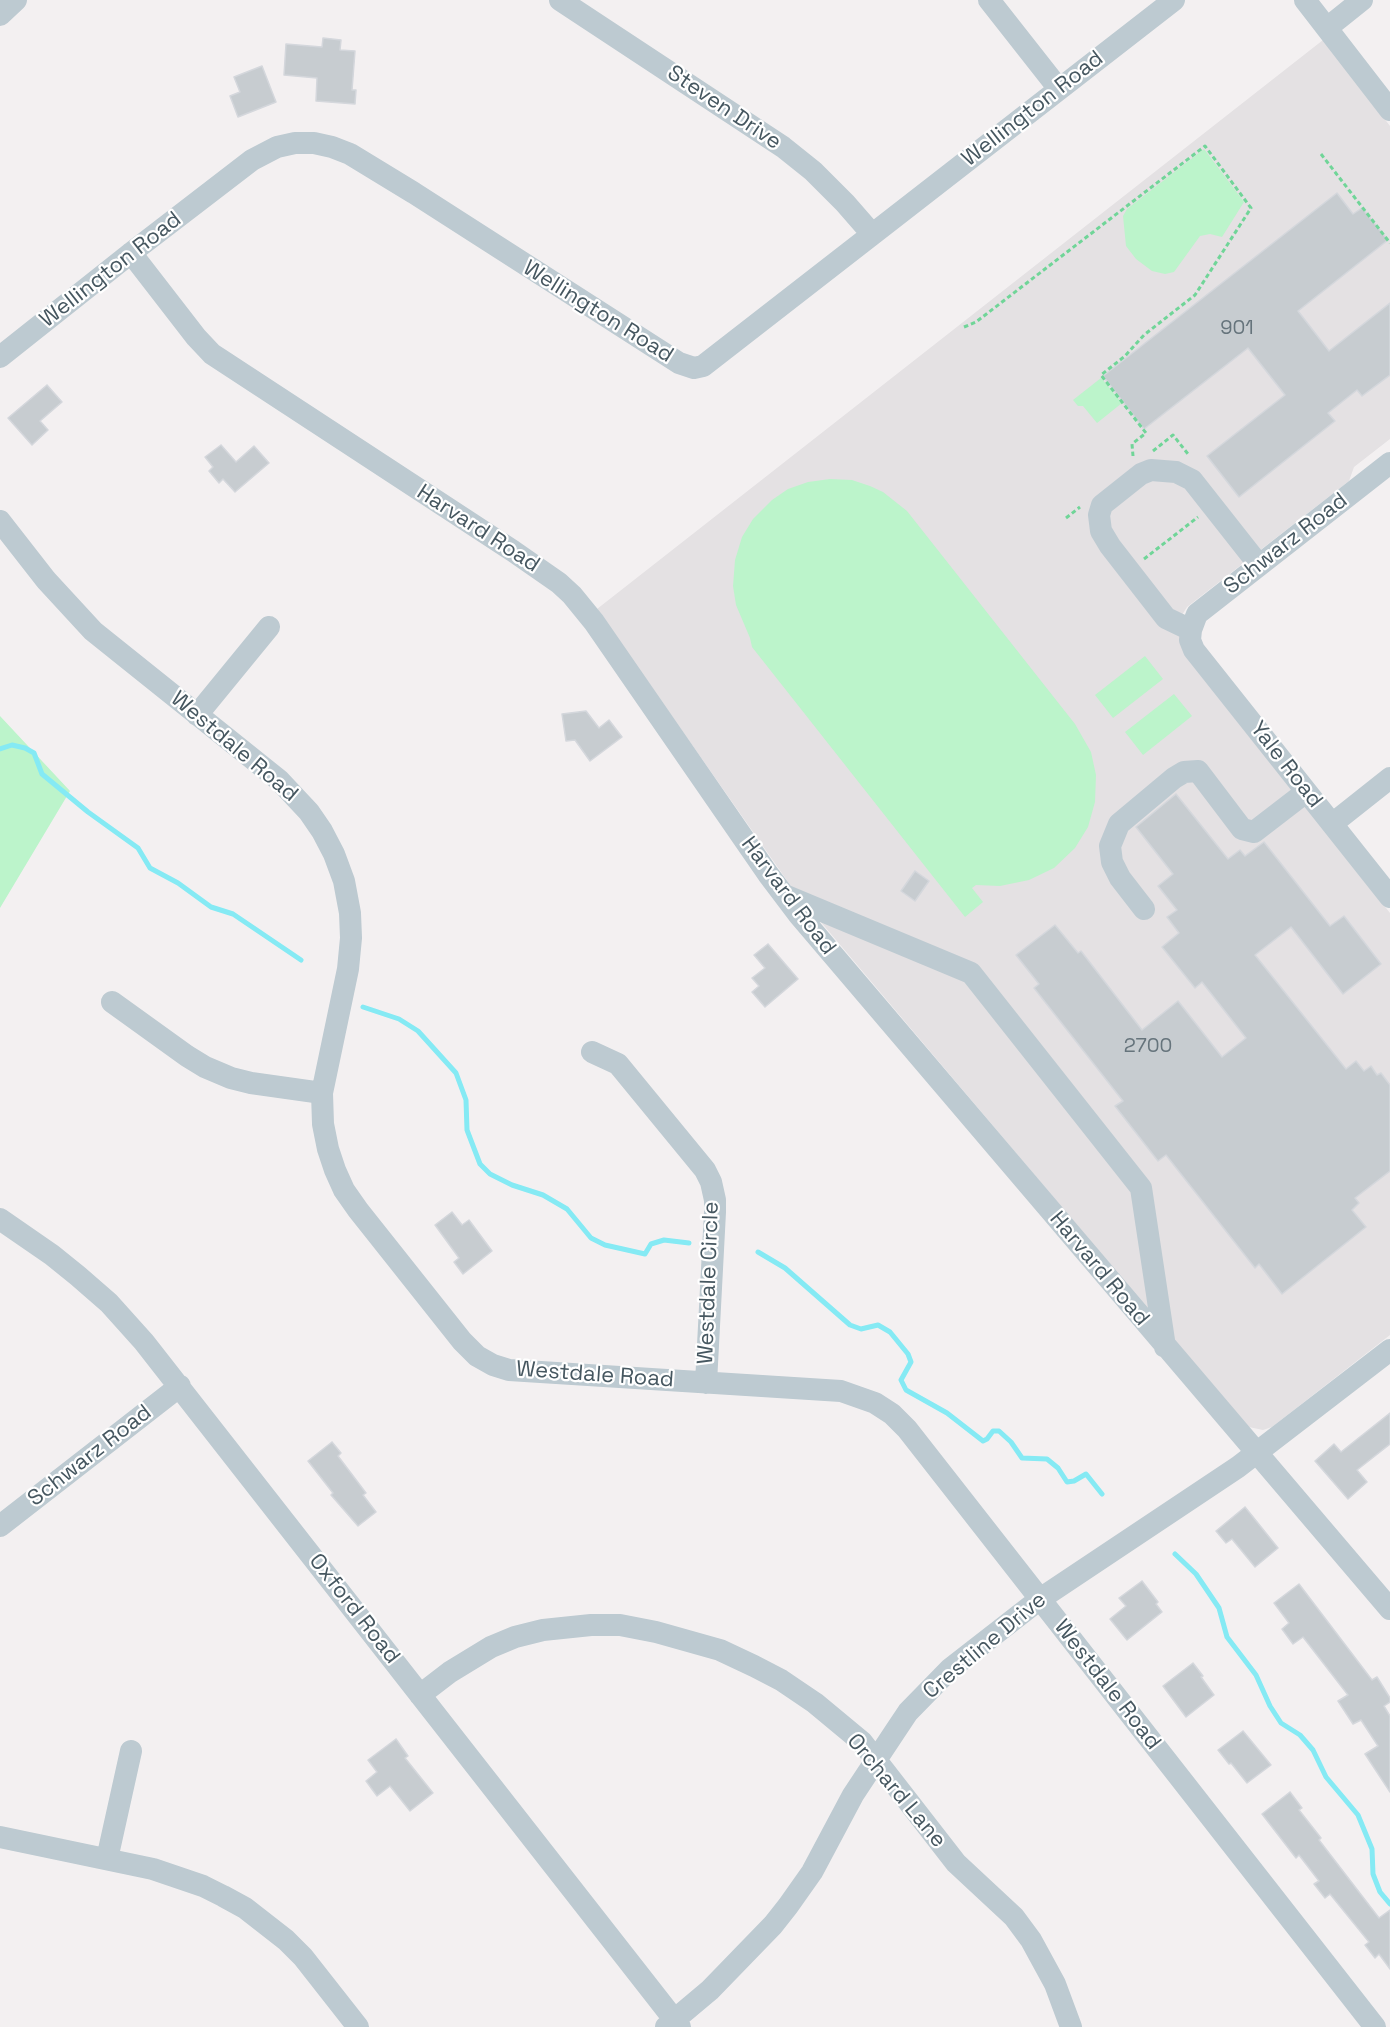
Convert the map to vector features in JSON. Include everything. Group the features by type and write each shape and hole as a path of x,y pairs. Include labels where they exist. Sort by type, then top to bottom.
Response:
{"street":[{"path":"0,15 16,0"},
{"name":"Steven Drive","path":"560,0 783,147 813,171 845,202 872,234"},
{"path":"989,0 1059,89"},
{"name":"Wellington Road","path":"0,357 260,155 277,147 295,143 314,143 350,154 679,363 694,368 703,366 1174,0"},
{"path":"1305,0 1390,110"},
{"path":"1327,28 1362,0"},
{"name":"Harvard Road","path":"131,253 196,337 212,354 513,551 572,594 594,622 783,895 1390,1609"},
{"name":"Schwarz Road","path":"1191,630 1197,614 1390,463"},
{"path":"1191,630 1166,618 1110,546 1101,531 1099,515 1102,505 1141,474 1151,470 1176,472 1192,480 1259,565"},
{"name":"Westdale Road","path":"0,521 46,580 93,631 279,780 295,795 322,831 344,881 350,913 348,969 322,1093 323,1124 328,1149 344,1190 455,1333 477,1356 493,1365 509,1370 841,1391 875,1403 892,1414 907,1429 1375,2027"},
{"path":"197,715 269,627"},
{"name":"Yale Road","path":"1191,630 1190,640 1194,650 1390,897"},
{"path":"1144,909 1120,878 1112,862 1110,846 1119,824 1174,778 1184,772 1197,771 1242,829 1254,832 1306,792"},
{"path":"1332,824 1390,778"},
{"path":"783,895 971,973 1141,1188 1165,1347"},
{"path":"112,1002 205,1067 250,1083 322,1093"},
{"name":"Westdale Circle","path":"592,1052 618,1064 705,1170 711,1182 715,1212 706,1383"},
{"name":"Oxford Road","path":"0,1219 52,1255 109,1304 144,1342 420,1695 673,2025"},
{"name":"Crestline Drive","path":"673,2025 773,1925 788,1906 812,1872 853,1795 908,1712 927,1691 1040,1599 1257,1453 1390,1350"},
{"name":"Schwarz Road","path":"0,1526 180,1386"},
{"name":"Orchard Lane","path":"420,1695 474,1656 515,1637 543,1630 591,1625 620,1625 656,1632 720,1650 782,1680 815,1703 862,1742 956,1863 1014,1917 1031,1940 1055,1984 1071,2027"},
{"path":"107,1859 131,1751"},
{"path":"0,1837 153,1869 203,1886 245,1908 286,1940 303,1957 358,2027"}],"path":[{"path":"964,327 976,322 1205,146 1251,208 1195,295 1144,335 1125,356 1101,375 1146,433 1132,444 1133,464"},
{"path":"1321,154 1390,243"},
{"path":"1151,458 1152,452 1173,435 1193,461"},
{"path":"1143,560 1206,511"}],"shaded area":[{"path":"1323,40 1390,126 1390,439 1354,467 1349,481 1187,607 1182,615 1185,654 1390,913 1390,1335 1272,1427 1263,1430 1245,1424 793,889 597,609"}],"green space":[{"path":"1204,149 1244,202 1222,237 1210,234 1200,236 1174,272 1165,274 1152,271 1136,259 1126,246 1123,216 1127,209"},
{"path":"1101,378 1122,403 1097,423 1083,406 1078,406 1073,400"},
{"path":"830,479 852,480 870,486 883,492 907,511 1075,724 1091,752 1096,775 1095,802 1088,827 1075,848 1054,868 1029,880 1000,886 976,885 972,888 983,902 965,917 752,647 736,605 733,586 735,560 742,537 753,519 772,500 788,489 808,482"},
{"path":"1145,656 1163,679 1113,718 1095,695"},
{"path":"1174,694 1192,716 1143,755 1125,732"},
{"path":"0,716 70,791 0,908"}],"building":[{"path":"323,38 341,40 340,50 355,51 352,90 356,90 355,104 316,101 317,78 284,75 286,44 322,47"},
{"path":"262,66 276,102 238,117 230,96 240,92 234,77"},
{"path":"1337,193 1353,214 1362,208 1388,240 1298,311 1329,351 1390,303 1390,375 1362,396 1357,390 1328,413 1335,421 1239,497 1207,456 1285,395 1248,348 1144,429 1103,376"},
{"path":"47,385 62,402 40,421 48,430 32,445 8,418"},
{"path":"221,445 236,462 254,446 269,463 235,492 223,479 219,483 209,471 213,467 205,457"},
{"path":"586,711 599,728 609,720 622,737 590,761 575,740 566,741 562,714"},
{"path":"1176,794 1228,859 1240,850 1245,856 1264,842 1330,926 1344,916 1381,964 1343,994 1291,927 1255,955 1346,1069 1356,1061 1364,1071 1371,1066 1377,1075 1381,1073 1390,1085 1390,1171 1355,1198 1359,1203 1352,1210 1366,1227 1282,1294 1259,1264 1255,1268 1166,1155 1158,1161 1115,1106 1123,1101 1034,988 1039,984 1016,955 1055,925 1078,953 1081,951 1142,1030 1178,1001 1222,1057 1246,1038 1202,982 1195,988 1162,947 1179,933 1167,917 1177,910 1158,886 1173,874 1136,827"},
{"path":"915,871 929,881 915,901 901,891"},
{"path":"768,944 798,979 765,1007 752,992 759,986 752,978 765,968 754,955"},
{"path":"452,1212 462,1225 469,1220 492,1251 463,1274 454,1262 459,1258 435,1225"},
{"path":"1390,1413 1390,1444 1357,1470 1367,1482 1348,1499 1315,1461 1334,1444 1341,1452"},
{"path":"332,1442 341,1453 338,1456 366,1493 363,1495 376,1512 358,1526 331,1495 333,1493 308,1461"},
{"path":"1245,1507 1278,1548 1255,1567 1232,1539 1226,1543 1216,1531"},
{"path":"1142,1581 1158,1602 1156,1604 1162,1612 1127,1640 1110,1619 1126,1606 1119,1598"},
{"path":"1299,1584 1372,1680 1377,1677 1390,1698 1390,1702 1384,1706 1390,1716 1390,1792 1365,1754 1378,1746 1361,1720 1353,1724 1338,1701 1348,1695 1303,1637 1293,1644 1282,1629 1289,1623 1274,1603"},
{"path":"1193,1663 1214,1695 1186,1717 1163,1686"},
{"path":"1243,1731 1271,1765 1247,1783 1218,1750"},
{"path":"396,1739 408,1756 405,1758 433,1793 410,1811 390,1786 377,1796 366,1781 377,1772 368,1760"},
{"path":"1290,1792 1302,1808 1299,1810 1321,1838 1319,1840 1379,1918 1390,1910 1390,1969 1379,1954 1375,1958 1365,1945 1369,1942 1330,1894 1325,1898 1314,1884 1319,1881 1299,1855 1296,1858 1262,1814"}],"waterway":[{"path":"0,749 12,745 34,753 42,774 88,812 138,848 150,868 178,883 211,907 233,914 301,960"},
{"path":"363,1007 399,1019 418,1031 456,1073 466,1100 467,1130 480,1164 490,1174 512,1185 543,1195 567,1209 591,1238 605,1245 645,1254 651,1244 664,1240 689,1243"},
{"path":"758,1252 785,1268 850,1325 861,1329 878,1325 890,1332 908,1354 911,1362 901,1380 906,1390 947,1413 983,1441 993,1431 999,1431 1011,1442 1022,1458 1047,1459 1058,1468 1067,1482 1086,1474 1102,1494"},
{"path":"1175,1554 1196,1574 1219,1608 1227,1637 1256,1675 1270,1706 1281,1723 1300,1735 1313,1750 1326,1777 1358,1815 1372,1849 1373,1874 1380,1892 1390,1904"}]}
